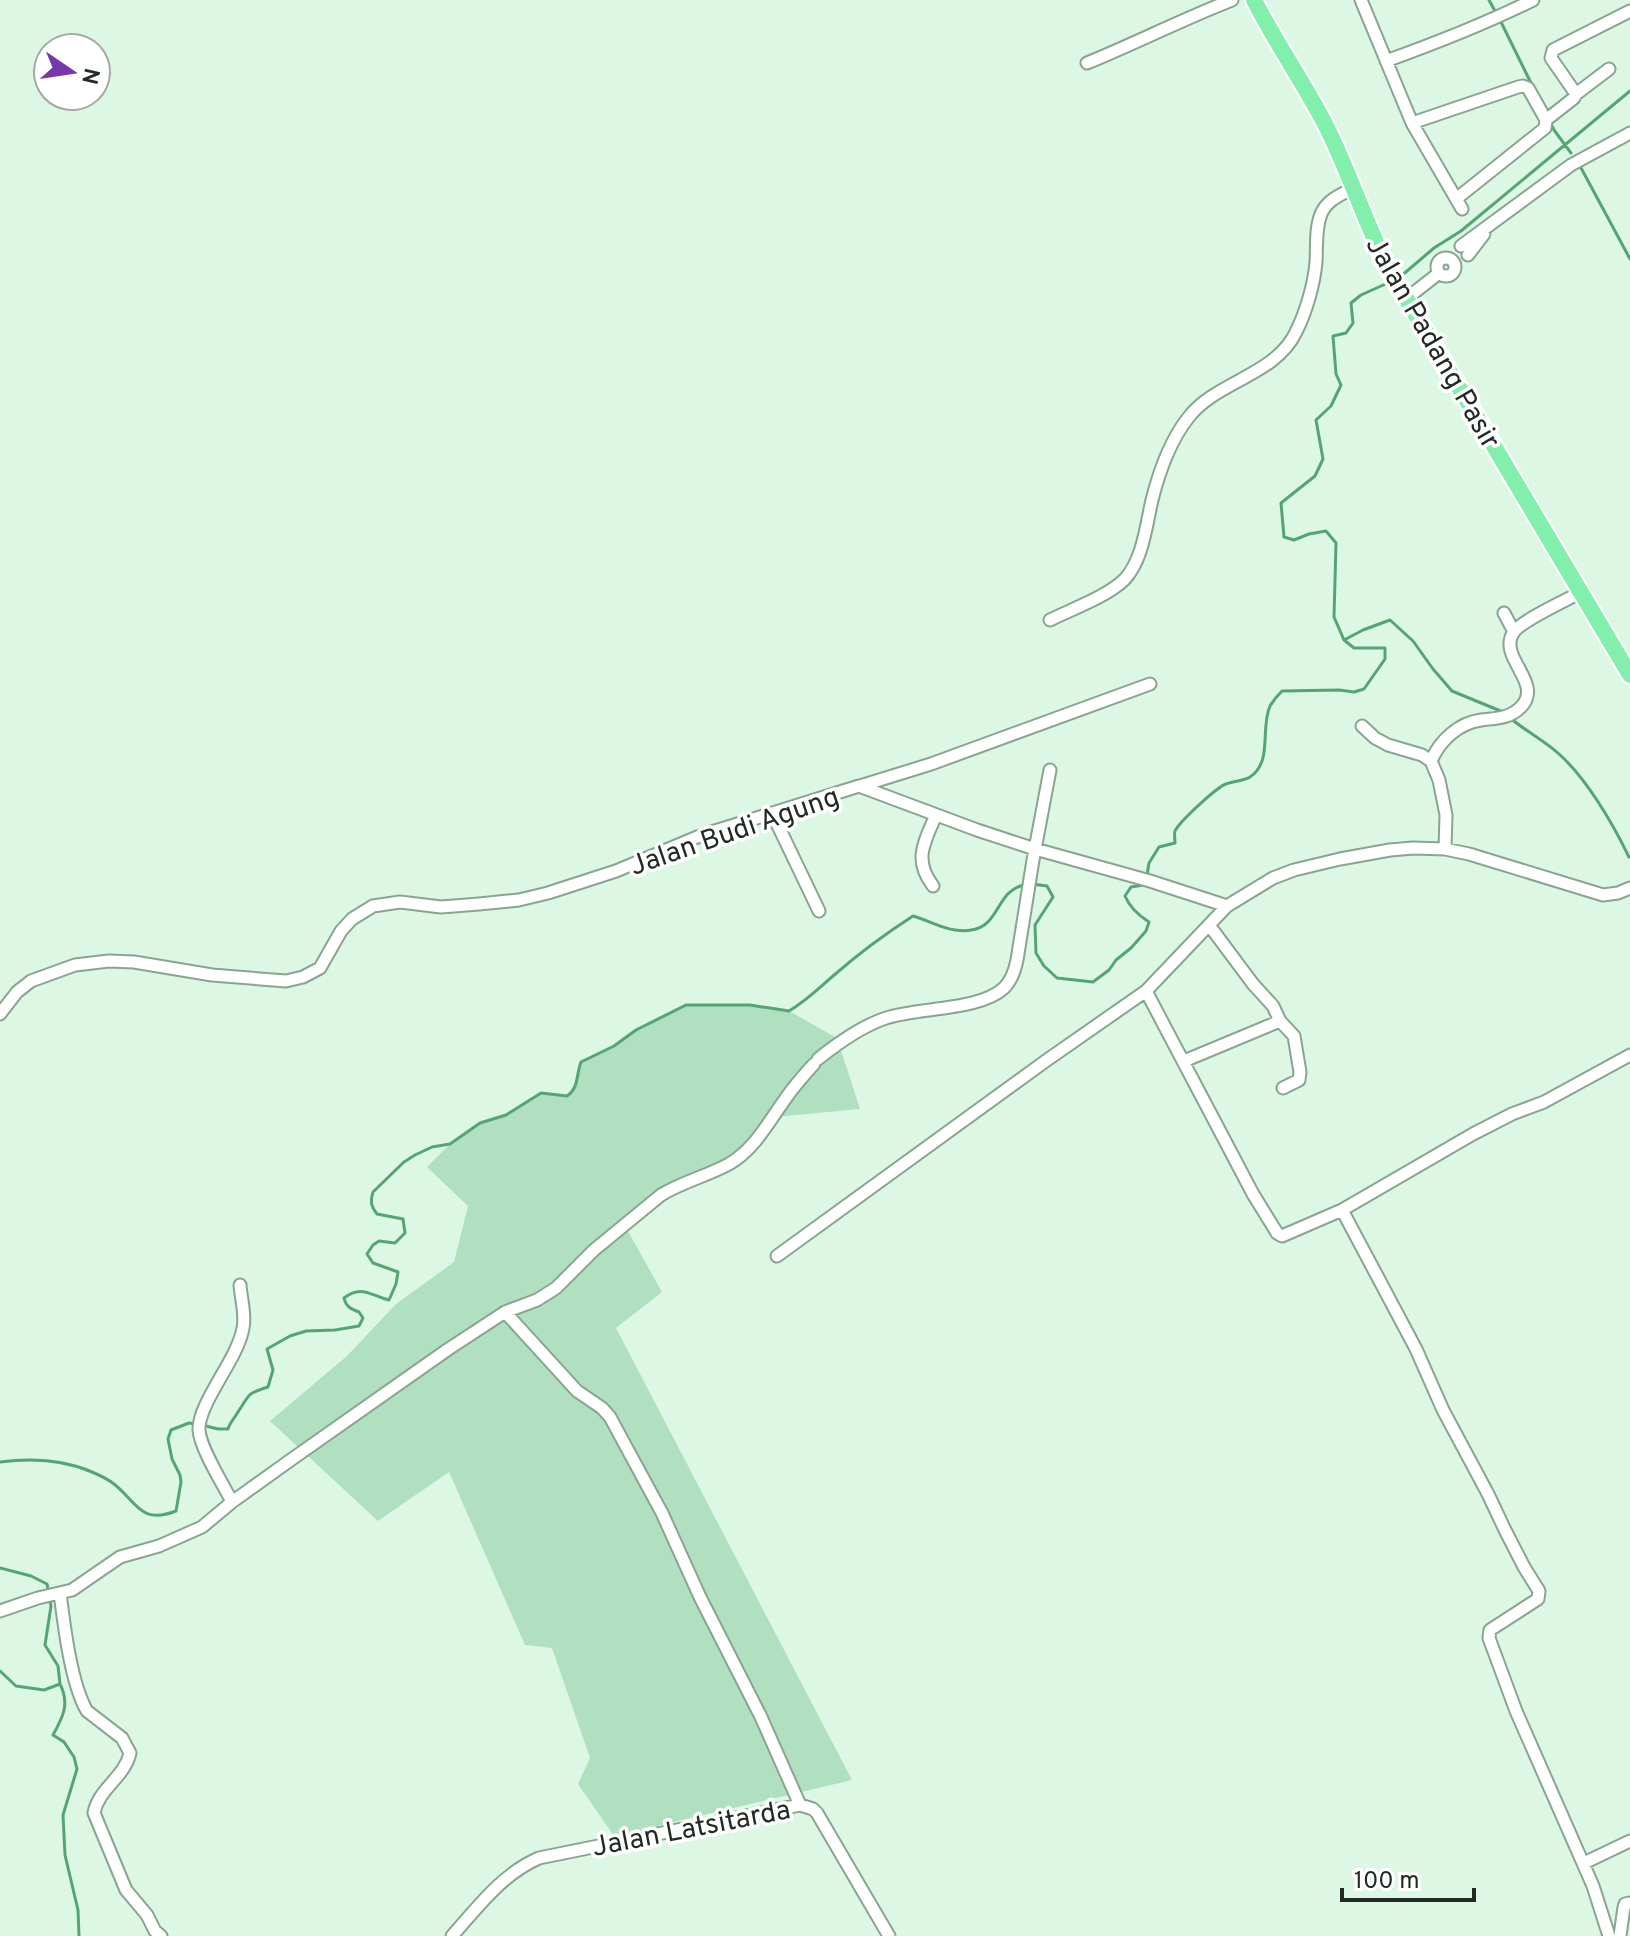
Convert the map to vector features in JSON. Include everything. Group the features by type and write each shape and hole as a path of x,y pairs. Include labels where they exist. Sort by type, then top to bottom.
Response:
{"highway":[{"name":"Jalan Padang Pasir","path":"1254,0 1321,116 1370,231 1403,295 1630,675"}],"street":[{"path":"1087,63 1232,0"},
{"path":"1361,0 1412,123 1459,204 1543,129 1549,118 1609,69"},
{"path":"1386,61 1447,40 1533,0"},
{"path":"1576,94 1551,58 1552,51 1630,11"},
{"path":"1412,123 1523,86 1528,88 1549,118"},
{"path":"1403,295 1439,273 1440,260 1458,256 1491,223 1584,157 1630,133"},
{"path":"1050,620 1109,591 1129,574 1144,538 1158,476 1169,449 1186,420 1197,409 1215,394 1269,362 1291,341 1313,282 1318,228 1326,207 1336,197 1353,188"},
{"path":"1431,761 1441,745 1458,729 1476,721 1509,716 1523,706 1527,690 1511,649 1514,632 1581,592"},
{"path":"1504,613 1514,632"},
{"path":"859,786 931,764 1150,684"},
{"path":"1362,726 1388,745 1422,755 1431,761 1439,780 1446,815 1445,849"},
{"path":"0,1611 78,1587 120,1557 189,1534 447,1350 505,1312 537,1300 556,1288 594,1250 661,1195 730,1164 748,1149 816,1062 854,1034 882,1019 912,1011 964,1004 1003,989 1015,971 1050,770"},
{"name":"Jalan Budi Agung","path":"0,1014 17,992 31,981 75,965 134,962 224,976 294,979 320,968 341,931 352,919 373,906 400,902 441,907 519,900 584,882 702,835 859,786 1035,849 1227,906"},
{"path":"772,813 819,911"},
{"path":"933,886 924,872 922,853 936,815"},
{"path":"777,1256 1146,991 1227,906 1273,878 1294,870 1413,848 1445,849 1469,854 1603,895 1630,888"},
{"path":"1209,925 1294,1036 1299,1080 1283,1088"},
{"path":"1146,991 1253,1194 1278,1235 1289,1234 1342,1210 1482,1130 1544,1102 1630,1055"},
{"path":"1184,1061 1280,1021"},
{"path":"1342,1210 1539,1591 1538,1599 1490,1630 1489,1638 1522,1724 1584,1863 1609,1936"},
{"path":"232,1502 207,1453 200,1425 243,1329 240,1285"},
{"path":"505,1312 577,1391 610,1417 662,1513 800,1805"},
{"path":"57,1594 84,1705 87,1711 122,1738 130,1753 126,1766 96,1803 94,1813 126,1890 161,1936"},
{"name":"Jalan Latsitarda","path":"452,1936 507,1877 539,1858 800,1805 817,1813 889,1936"},
{"path":"1584,1863 1630,1841"},
{"path":"1620,1936 1624,1907 1630,1903"}],"green space":[{"path":"721,1004 789,1011 837,1038 860,1109 775,1117 740,1162 683,1178 624,1224 662,1292 616,1328 852,1780 614,1836 578,1784 590,1758 552,1648 525,1645 449,1472 378,1521 270,1421 347,1356 396,1304 454,1262 468,1206 427,1167 450,1144 480,1123 506,1115 541,1093 567,1096 575,1085 581,1062 614,1046 636,1030 686,1005"}],"waterway":[{"path":"1489,0 1496,13"},
{"path":"1500,20 1532,85"},
{"path":"1400,277 1434,248 1461,231 1630,91"},
{"path":"1549,120 1571,153"},
{"path":"1580,166 1630,259"},
{"path":"1147,875 1149,863 1159,847 1175,843 1175,831 1199,805 1221,786 1248,778 1257,771 1264,754 1267,715 1282,691 1354,692 1364,689 1385,659 1385,648 1354,648 1344,640 1334,617 1336,543 1326,531 1294,540 1284,537 1281,503 1315,476 1323,459 1316,420 1331,406 1341,385 1336,374 1333,336 1346,333 1353,323 1351,303 1390,282"},
{"path":"1344,640 1390,620 1413,641 1452,691 1503,712"},
{"path":"1509,717 1553,749 1580,776 1629,857"},
{"path":"1032,884 1047,886 1053,897 1035,925 1036,953 1044,966 1057,978 1093,982 1109,970 1146,931 1149,922 1135,911 1125,896 1131,887 1143,885 1144,882"},
{"path":"202,1425 228,1429 249,1395 268,1387 273,1370 267,1349 306,1331 359,1326 363,1318 348,1306 344,1298 350,1294 361,1291 389,1300 398,1272 373,1263 367,1254 379,1241 395,1243 405,1233 403,1219 377,1214 372,1199 373,1192 404,1162 432,1147 450,1144 480,1123 506,1115 541,1093 567,1096 575,1085 581,1062 686,1005 750,1005 789,1011 913,916 955,930 981,927 989,921 1006,896 1024,885"},
{"path":"0,1462 24,1460 69,1464 112,1482 140,1510 164,1515 176,1511 181,1482 168,1439 171,1430 189,1423 195,1424"},
{"path":"0,1568 31,1576 47,1584 51,1606 45,1645 58,1666 60,1684"},
{"path":"0,1671 16,1686 44,1690 60,1684 63,1691 64,1710 53,1735 64,1742 74,1757 77,1769 63,1815 65,1855 78,1910 79,1936"}]}
